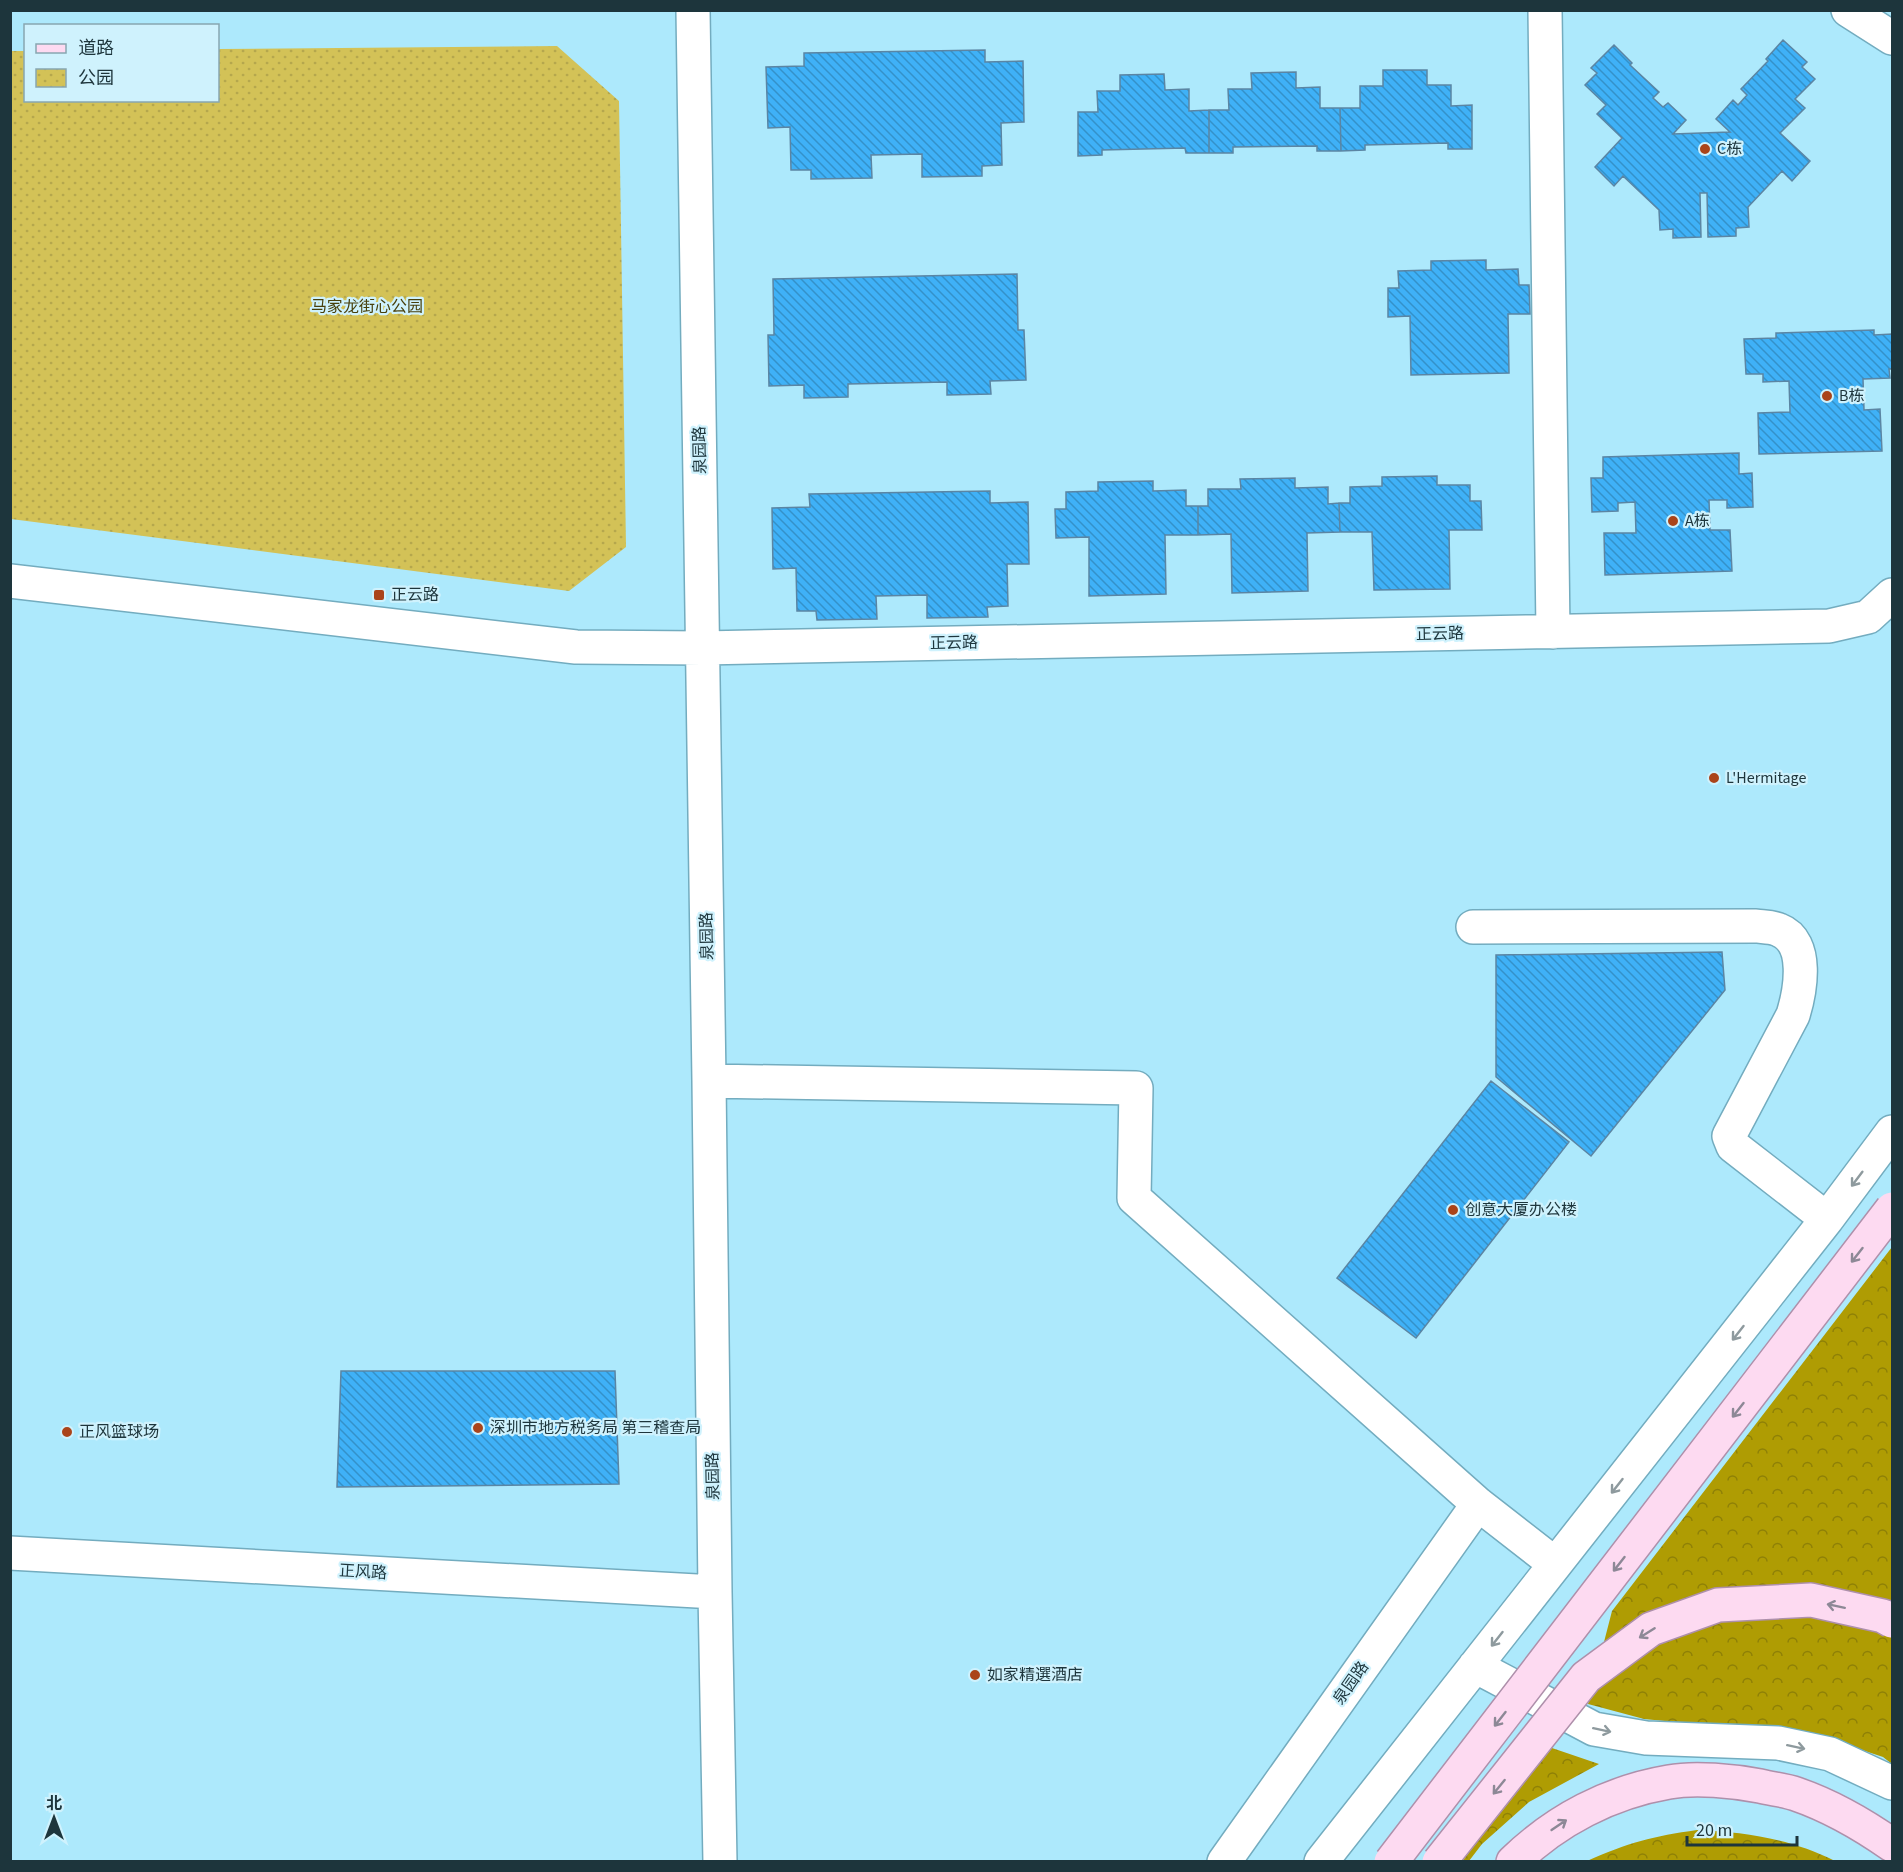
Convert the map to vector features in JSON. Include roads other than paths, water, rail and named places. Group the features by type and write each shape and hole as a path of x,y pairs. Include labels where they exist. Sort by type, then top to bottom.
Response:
{"main road":[{"path":"1391,1862 1893,1209"},
{"path":"1439,1862 1586,1677 1652,1629 1718,1605 1811,1600 1883,1616 1893,1621"},
{"path":"1513,1862 1562,1822 1608,1798 1671,1782 1733,1781 1795,1793 1856,1820 1893,1845"}],"street":[{"name":"泉园路","path":"693,10 710,1081 714,1592 720,1862"},
{"path":"1545,10 1553,632"},
{"path":"1848,10 1893,38"},
{"name":"正云路","path":"10,581 576,647 703,648 1829,626 1868,617 1893,595"},
{"path":"1473,927 1756,926 1780,930 1792,938 1798,954 1801,977 1793,1015 1729,1136 1733,1146 1827,1219"},
{"path":"710,1081 1136,1088 1134,1198 1478,1503 1555,1564"},
{"path":"1322,1862 1893,1132"},
{"name":"泉园路","path":"1224,1862 1478,1503"},
{"name":"正风路","path":"10,1553 714,1592"},
{"path":"1476,1666 1594,1729 1646,1738 1778,1743 1830,1754 1893,1783"}],"place":[{"name":"C栋","path":"1705,149"},
{"name":"B栋","path":"1827,396"},
{"name":"A栋","path":"1673,521"},
{"name":"正云路","path":"379,595"},
{"name":"L'Hermitage","path":"1714,778"},
{"name":"创意大厦办公楼","path":"1453,1210"},
{"name":"深圳市地方税务局 第三稽查局","path":"478,1428"},
{"name":"正风篮球场","path":"67,1432"},
{"name":"如家精選酒店","path":"975,1675"}],"park label":[{"name":"马家龙街心公园","path":"367,307"}]}
